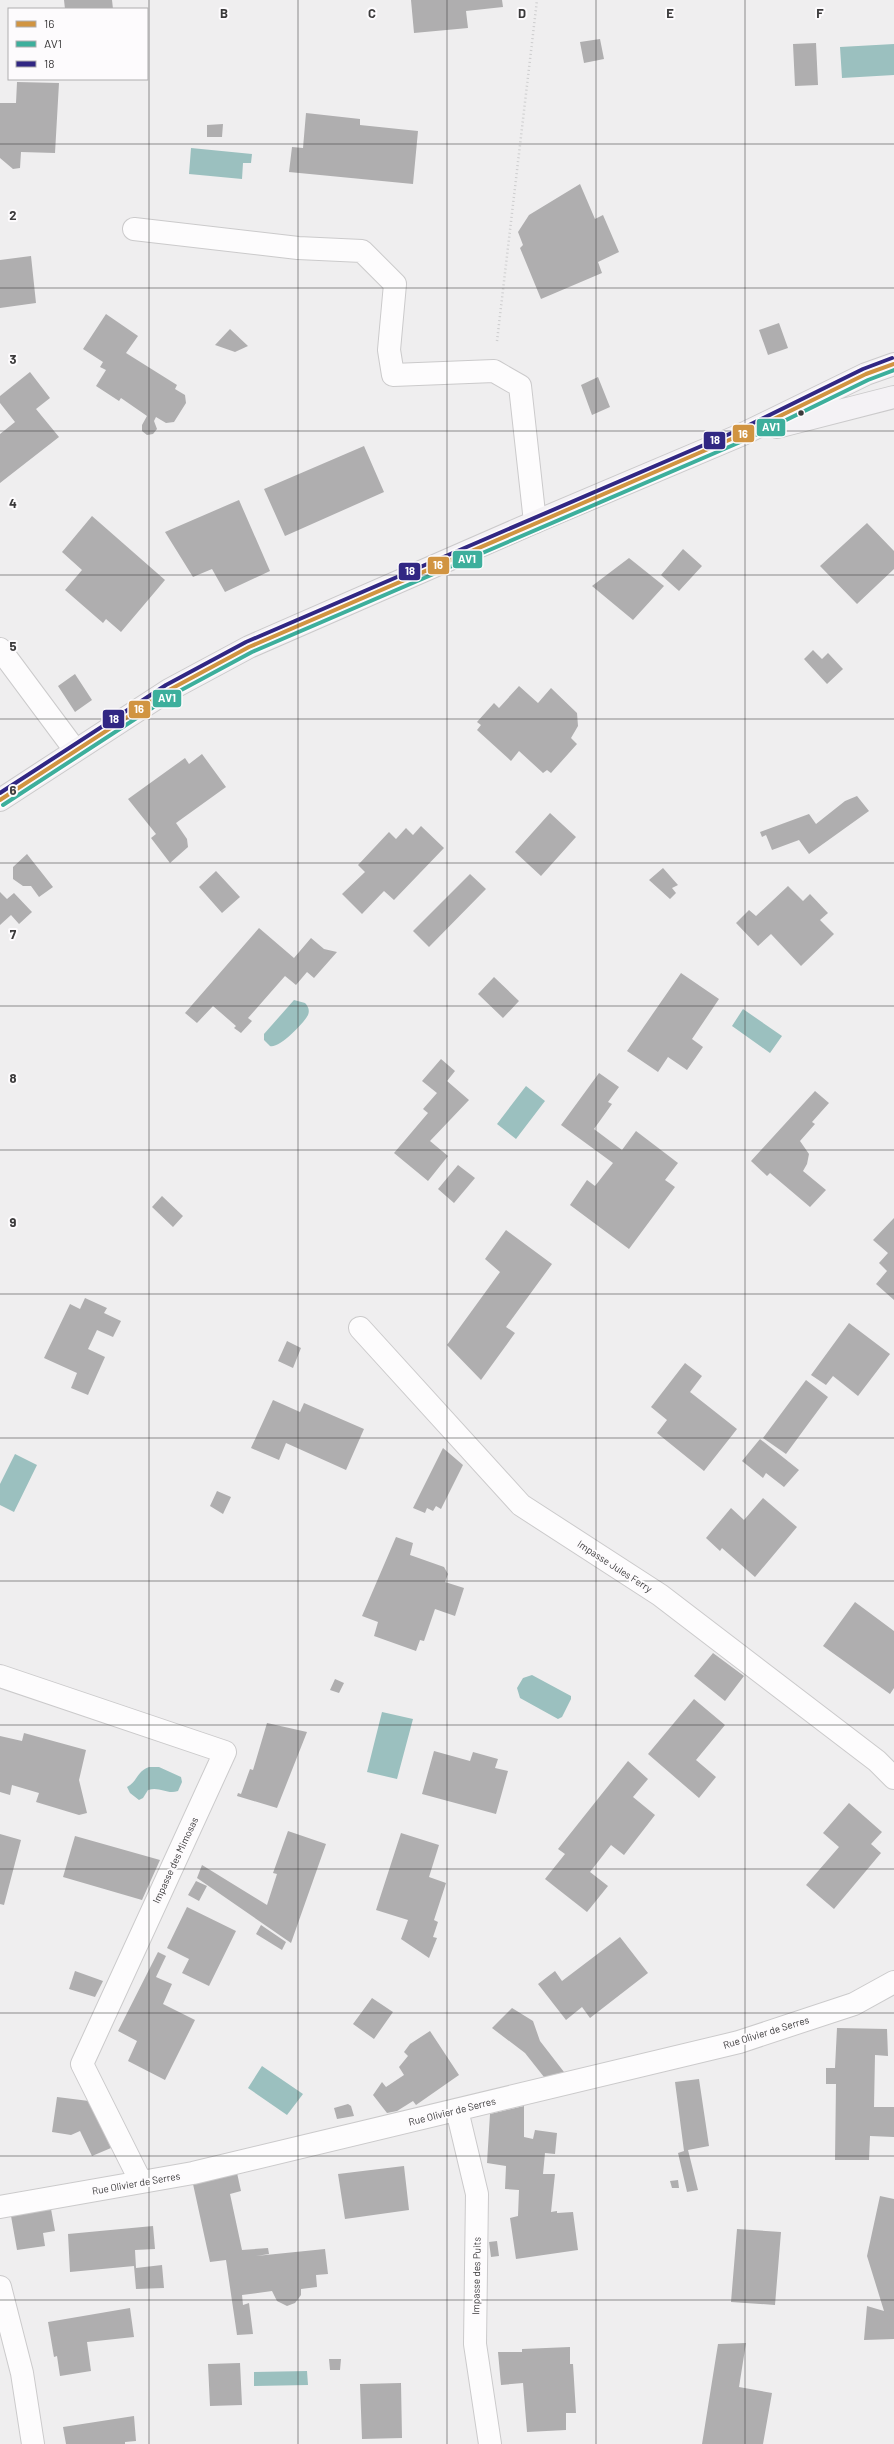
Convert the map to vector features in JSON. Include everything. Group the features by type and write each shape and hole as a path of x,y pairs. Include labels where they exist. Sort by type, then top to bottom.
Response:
{"main road":[{"path":"0,800 169,690 249,648 535,522 743,434 866,374 894,364"},
{"path":"743,434 805,421 894,396"}],"street":[{"path":"134,229 298,248 362,251 395,284 389,350 393,375 494,371 520,386 535,522"},
{"path":"0,649 75,750"},
{"name":"Impasse Jules Ferry","path":"360,1328 521,1505 660,1595 877,1761 894,1778"},
{"name":"Impasse des Mimosas","path":"0,1676 225,1752 82,2064 141,2182"},
{"name":"Rue Olivier de Serres","path":"0,2208 208,2169 739,2042 854,2004 894,1982"},
{"name":"Impasse des Puits","path":"457,2110 477,2194 475,2344 490,2444"},
{"path":"0,2287 22,2373 33,2444"}],"path":[{"path":"494,371 537,0"}],"water":[{"path":"894,44 894,75 842,78 840,47"},
{"path":"191,148 252,154 251,163 243,163 242,179 189,174"},
{"path":"294,1000 307,1005 309,1011 308,1015 302,1024 285,1040 274,1046 270,1046 264,1040 264,1034"},
{"path":"743,1009 782,1036 770,1053 732,1026"},
{"path":"526,1086 545,1101 516,1139 497,1124"},
{"path":"15,1454 37,1465 14,1512 0,1505 0,1484"},
{"path":"532,1675 571,1696 562,1717 558,1719 520,1698 517,1688 523,1678"},
{"path":"382,1712 413,1719 397,1779 367,1772"},
{"path":"149,1767 159,1767 181,1777 182,1782 178,1791 170,1792 152,1789 148,1790 143,1798 139,1800 130,1793 127,1787 131,1785 142,1771"},
{"path":"262,2066 303,2094 287,2115 248,2088"},
{"path":"307,2371 308,2385 254,2386 254,2372"}],"building":[{"path":"64,0 112,0 113,8 65,8"},
{"path":"411,0 502,0 503,7 466,11 468,28 414,33"},
{"path":"600,39 604,59 584,63 580,42"},
{"path":"816,43 818,85 795,86 793,44"},
{"path":"17,82 59,83 55,153 21,152 20,168 13,169 0,158 0,103 16,103"},
{"path":"306,113 360,119 360,125 418,131 413,184 289,172 292,147 303,148"},
{"path":"223,124 222,137 207,137 207,125"},
{"path":"580,184 595,219 603,215 619,252 598,262 602,273 541,299 520,248 523,245 518,232 529,215"},
{"path":"31,256 36,303 0,308 0,260"},
{"path":"106,314 138,336 126,353 177,385 175,389 185,395 186,403 174,422 166,423 156,417 154,421 157,429 153,434 147,435 142,431 142,425 147,416 121,398 119,401 96,386 106,370 100,367 103,362 83,349"},
{"path":"779,323 788,348 768,355 759,330"},
{"path":"230,329 248,346 235,352 215,345"},
{"path":"30,372 50,398 36,409 59,437 0,483 0,434 15,422 0,403 0,396"},
{"path":"598,377 610,407 592,415 581,385"},
{"path":"364,446 384,492 285,536 264,489"},
{"path":"239,500 270,571 225,592 212,569 193,577 165,532"},
{"path":"92,516 165,580 121,632 106,619 103,623 65,590 82,570 62,552"},
{"path":"867,523 894,551 894,569 857,604 820,566"},
{"path":"683,549 702,566 679,591 661,575"},
{"path":"629,558 664,586 633,620 592,586"},
{"path":"813,650 822,659 828,653 843,669 827,684 804,659"},
{"path":"75,674 92,700 75,712 58,686"},
{"path":"519,686 538,703 551,688 577,713 578,726 571,738 577,744 551,773 547,770 543,773 519,751 511,761 477,730 481,725 477,722 494,703 499,708"},
{"path":"202,754 226,787 176,823 187,839 188,847 170,863 151,838 156,834 128,799 185,758 189,764"},
{"path":"857,796 869,811 809,854 799,840 772,850 766,835 762,837 760,832 809,814 816,824 845,801"},
{"path":"550,813 576,837 541,876 515,852"},
{"path":"421,826 444,848 394,900 384,891 362,914 342,894 365,872 358,865 389,832 396,839 406,828 413,835"},
{"path":"27,854 53,887 39,897 31,886 23,886 13,879 13,867"},
{"path":"663,868 678,885 672,888 676,893 670,899 649,880"},
{"path":"216,871 240,897 222,913 199,887"},
{"path":"470,874 486,889 429,947 413,931"},
{"path":"788,886 803,901 810,894 828,913 820,920 834,934 801,966 771,934 758,946 736,923 749,910 756,916"},
{"path":"0,892 7,899 14,893 32,912 19,924 11,915 0,925"},
{"path":"259,928 294,958 311,938 324,949 337,952 314,978 307,972 296,985 285,976 248,1018 252,1021 241,1033 234,1028 236,1026 213,1006 197,1023 185,1013"},
{"path":"681,973 719,999 692,1039 703,1047 687,1070 668,1057 658,1072 627,1051"},
{"path":"494,977 519,1001 503,1018 478,994"},
{"path":"441,1059 455,1071 447,1081 469,1100 430,1141 448,1156 428,1181 394,1153 428,1113 423,1109 437,1093 422,1081"},
{"path":"599,1073 619,1087 608,1102 612,1104 594,1129 622,1150 636,1131 678,1163 665,1180 675,1187 629,1249 570,1205 587,1180 595,1186 613,1163 561,1125"},
{"path":"815,1091 829,1103 812,1122 815,1124 800,1141 809,1154 807,1164 803,1171 826,1190 810,1207 770,1173 767,1176 751,1161"},
{"path":"458,1165 475,1178 454,1203 438,1189"},
{"path":"162,1196 183,1216 173,1227 152,1207"},
{"path":"894,1218 894,1300 876,1284 887,1271 879,1263 888,1253 873,1240"},
{"path":"506,1230 552,1264 506,1327 515,1333 481,1380 447,1345 500,1272 485,1259"},
{"path":"85,1298 107,1308 104,1313 121,1321 113,1337 97,1330 88,1349 105,1357 88,1395 71,1388 77,1373 44,1358 70,1304 80,1309"},
{"path":"849,1323 890,1354 858,1396 833,1376 826,1385 811,1375"},
{"path":"287,1341 301,1348 293,1368 278,1361"},
{"path":"685,1363 702,1376 690,1392 737,1429 704,1471 657,1433 667,1420 651,1407"},
{"path":"806,1380 828,1397 786,1454 763,1438"},
{"path":"273,1400 300,1412 304,1403 364,1429 346,1470 286,1443 279,1460 251,1448"},
{"path":"760,1439 799,1470 784,1487 766,1473 763,1478 742,1461"},
{"path":"443,1448 463,1465 441,1509 436,1506 433,1511 427,1508 425,1513 413,1508"},
{"path":"217,1491 231,1497 223,1514 210,1506"},
{"path":"763,1498 797,1527 755,1577 722,1548 720,1551 706,1538 731,1508 744,1520"},
{"path":"396,1537 413,1543 410,1555 444,1567 448,1574 445,1582 464,1588 455,1616 435,1609 424,1641 420,1640 416,1651 374,1636 378,1622 362,1616"},
{"path":"855,1602 894,1631 894,1688 890,1694 823,1646"},
{"path":"713,1653 744,1676 725,1701 694,1676"},
{"path":"335,1679 344,1683 339,1693 330,1690"},
{"path":"694,1699 725,1725 696,1760 716,1777 699,1798 648,1754"},
{"path":"267,1723 307,1732 277,1808 237,1796 238,1793 241,1794 250,1769 253,1770"},
{"path":"24,1733 86,1750 79,1780 87,1813 79,1815 36,1802 39,1793 12,1785 10,1795 0,1792 0,1736 22,1741"},
{"path":"434,1751 470,1761 473,1752 498,1759 495,1768 508,1771 496,1814 422,1794"},
{"path":"628,1761 648,1779 633,1797 655,1815 624,1855 611,1845 590,1872 608,1886 587,1912 545,1879 565,1854 558,1849"},
{"path":"849,1803 882,1832 871,1844 881,1853 834,1909 806,1885 839,1847 823,1833"},
{"path":"288,1831 326,1844 291,1943 197,1878 202,1865 267,1905 277,1874 273,1873"},
{"path":"401,1833 439,1845 429,1877 446,1883 434,1920 438,1922 433,1937 437,1938 429,1958 401,1939 408,1920 376,1910"},
{"path":"0,1834 21,1840 4,1905 0,1904"},
{"path":"75,1836 160,1860 142,1900 63,1877"},
{"path":"196,1881 207,1886 199,1901 188,1895"},
{"path":"187,1907 236,1931 209,1986 182,1973 189,1959 167,1948"},
{"path":"261,1925 286,1942 282,1950 256,1934"},
{"path":"620,1937 648,1973 590,2018 582,2007 566,2020 538,1984 555,1971 562,1981"},
{"path":"158,1952 166,1956 156,1977 172,1984 163,2004 195,2020 165,2080 128,2061 137,2041 118,2031"},
{"path":"75,1971 103,1981 95,1997 69,1989"},
{"path":"372,1998 393,2012 374,2039 353,2024"},
{"path":"512,2008 533,2021 540,2041 564,2072 544,2077 525,2053 492,2028"},
{"path":"837,2028 887,2029 888,2056 875,2055 874,2107 894,2107 894,2137 870,2136 869,2160 835,2160 836,2084 826,2084 826,2068 835,2068"},
{"path":"430,2031 459,2075 416,2105 413,2101 397,2111 387,2113 373,2095 382,2082 386,2087 404,2075 399,2067 408,2056 404,2052 410,2044"},
{"path":"699,2079 709,2146 688,2150 698,2190 687,2192 678,2153 684,2151 675,2082"},
{"path":"57,2097 89,2101 111,2148 92,2156 80,2131 71,2135 52,2132"},
{"path":"348,2104 351,2106 354,2116 337,2119 334,2108"},
{"path":"524,2106 524,2137 533,2139 535,2130 557,2133 555,2154 545,2153 543,2174 555,2174 551,2212 573,2212 578,2250 516,2259 510,2218 518,2216 519,2190 505,2189 506,2166 487,2163 490,2114"},
{"path":"404,2166 409,2210 345,2219 338,2174"},
{"path":"237,2173 241,2191 230,2194 242,2250 268,2248 269,2254 256,2256 325,2249 328,2274 316,2275 317,2287 301,2289 301,2295 295,2303 287,2306 277,2301 272,2291 242,2295 243,2305 249,2303 253,2334 237,2335 226,2260 210,2262 193,2184"},
{"path":"678,2180 679,2188 672,2188 670,2181"},
{"path":"880,2196 894,2199 894,2339 864,2340 867,2306 884,2311 867,2256"},
{"path":"51,2209 55,2231 43,2233 45,2246 17,2250 11,2216"},
{"path":"153,2226 155,2249 135,2250 136,2268 162,2265 164,2288 136,2289 134,2266 70,2272 68,2234"},
{"path":"737,2229 781,2232 775,2305 731,2302"},
{"path":"497,2241 499,2256 491,2257 489,2242"},
{"path":"130,2308 134,2337 87,2342 91,2371 60,2376 57,2356 54,2357 48,2322"},
{"path":"746,2343 739,2387 772,2393 763,2444 702,2444 718,2344"},
{"path":"570,2347 570,2364 573,2364 576,2413 566,2413 566,2430 527,2432 523,2383 501,2385 498,2352 522,2352 522,2349"},
{"path":"329,2359 341,2359 340,2370 330,2370"},
{"path":"240,2363 242,2405 210,2406 208,2364"},
{"path":"401,2383 402,2438 362,2439 360,2384"},
{"path":"134,2416 136,2441 125,2442 125,2444 66,2444 63,2427"}],"transit line":[{"name":"18","path":"0,793 166,685 246,642 741,429 863,369 892,358"},
{"name":"16","path":"0,800 169,690 249,647 743,434 866,374 894,364"},
{"name":"AV1","path":"3,805 172,695 252,652 745,440 868,380 894,370"}]}
